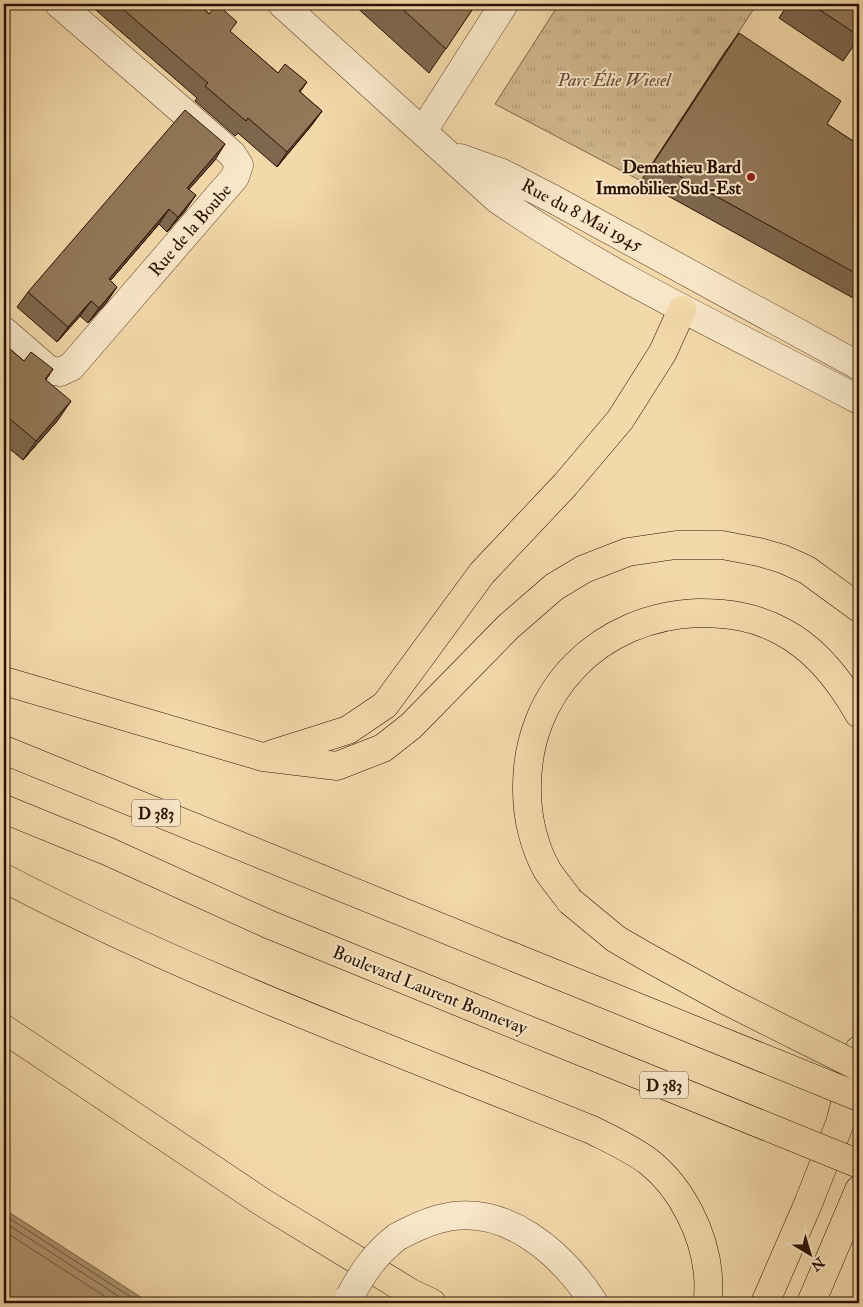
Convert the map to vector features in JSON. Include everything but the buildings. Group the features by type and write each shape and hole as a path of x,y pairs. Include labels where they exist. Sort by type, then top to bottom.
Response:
{"highway":[{"path":"263,757 348,730 385,705 482,574 565,484 620,420 663,352 682,310"},
{"path":"4,680 263,757 338,766 383,748 411,726 508,627 554,587 584,569 628,552 676,545 713,545 758,552 783,559 807,570 858,606"},
{"path":"859,714 831,674 806,649 784,632 737,615 684,614 658,618 628,627 604,641 578,662 558,688 546,709 529,755 527,778 527,802 533,835 547,870 570,900 616,939 647,957 727,1001 859,1067"},
{"name":"D 383","path":"4,750 859,1097"},
{"name":"Boulevard Laurent Bonnevay","path":"4,809 107,851 268,924 859,1164"},
{"path":"4,878 106,929 238,988 592,1130 629,1149 650,1163 670,1183 699,1235 708,1276 708,1303"},
{"path":"4,1029 262,1202 411,1293 432,1303"},
{"path":"765,1303 808,1204 840,1123 859,1050"},
{"path":"811,1303 859,1190"}],"street":[{"name":"Rue de la Boube","path":"4,331 49,370 60,372 71,367 235,177 239,165 232,154 59,4"},
{"name":"Rue du 8 Mai 1945","path":"282,4 497,199 534,225 682,310 859,400"},
{"path":"423,131 504,4"},
{"name":"Rue du 8 Mai 1945","path":"448,154 502,173 859,366"},
{"path":"682,310 711,285"},
{"path":"348,1303 365,1268 383,1248 397,1237 441,1218 469,1215 497,1220 520,1230 543,1245 566,1265 594,1303"}],"green space":[{"name":"Parc Élie Wiesel","path":"559,4 757,4 641,181 495,104"}],"water":[{"path":"4,1209 150,1303 4,1303"}],"place":[{"name":"Demathieu Bard Immobilier Sud-Est","path":"751,177"}]}
